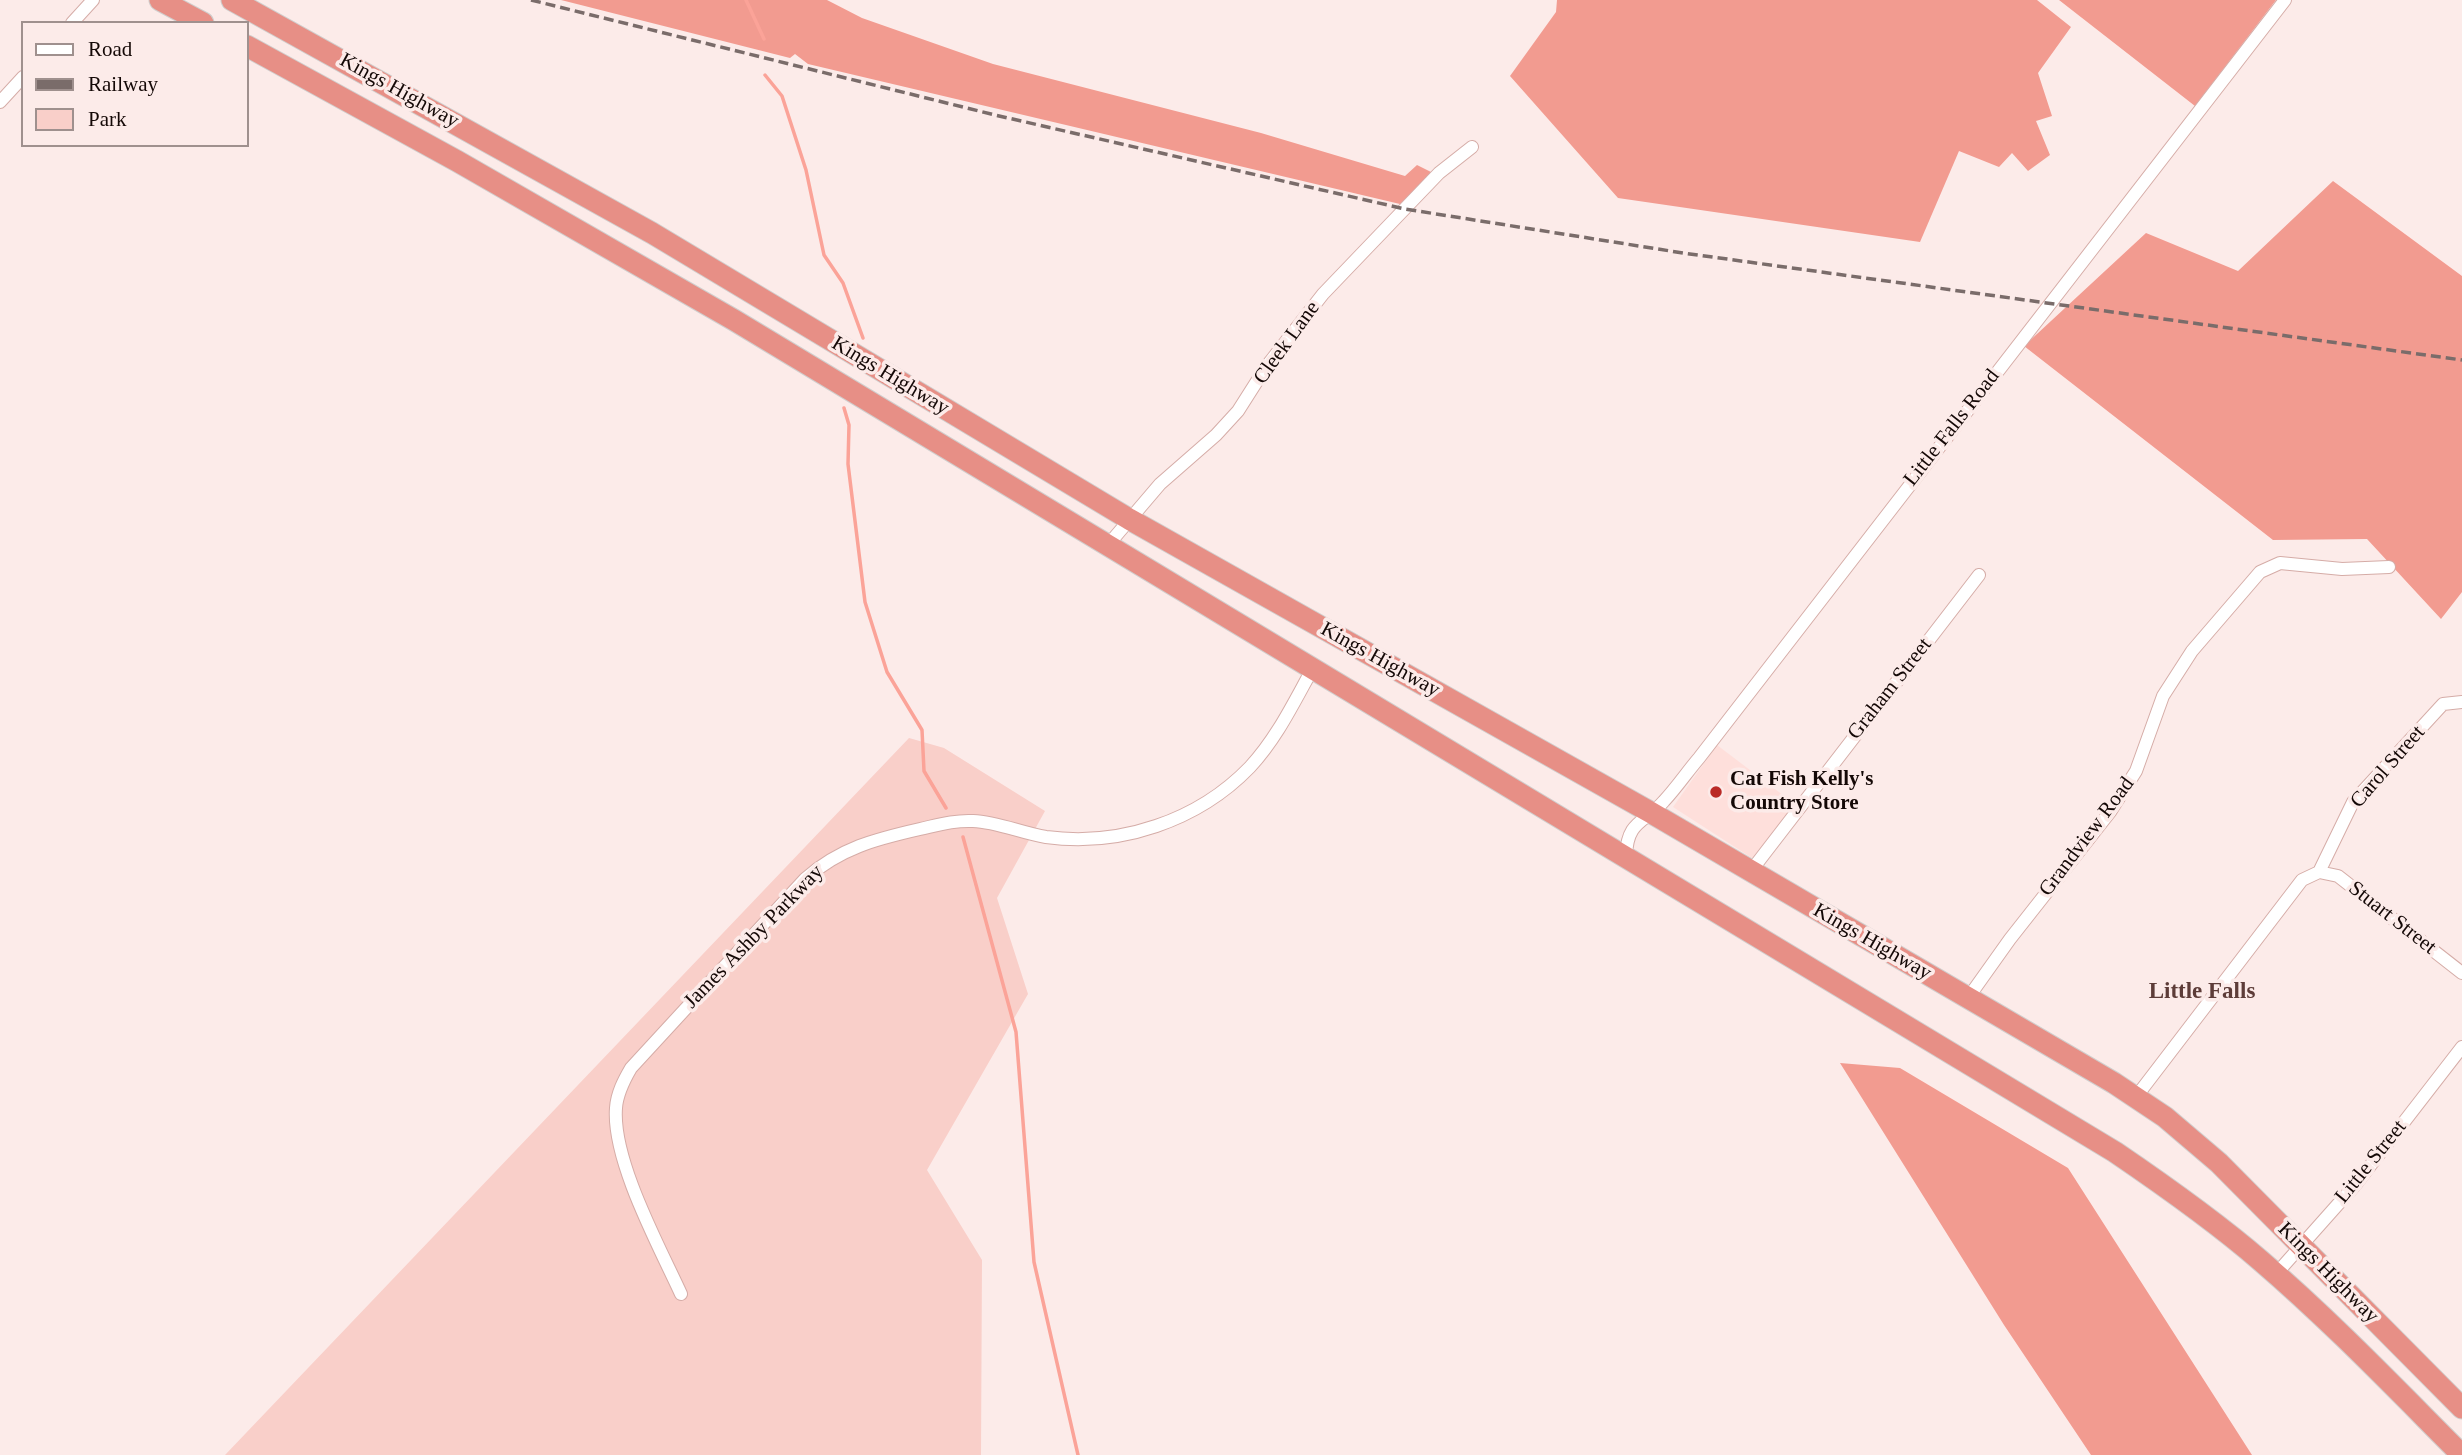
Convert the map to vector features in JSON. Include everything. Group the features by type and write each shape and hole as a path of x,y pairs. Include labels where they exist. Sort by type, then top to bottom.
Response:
{"highway":[{"path":"160,0 199,21"},
{"name":"Kings Highway","path":"232,0 475,132 652,233 1129,519 1650,813 2136,1097 2219,1163 2462,1408"},
{"name":"Kings Highway","path":"248,47 457,161 734,320 2115,1152 2209,1218 2276,1274 2356,1348 2462,1455"},
{"path":"457,161 475,132"}],"street":[{"path":"74,21 93,0"},
{"name":"Little Falls Road","path":"1626,856 1629,834 1642,817 1663,803 1699,758 2285,0"},
{"path":"0,102 21,79"},
{"name":"Cleek Lane","path":"1108,545 1160,485 1216,435 1237,411 1273,357 1323,294 1440,173 1472,147"},
{"name":"Grandview Road","path":"1968,998 2010,939 2110,812 2136,771 2163,696 2185,661 2215,622 2260,572 2280,563 2342,569 2389,566"},
{"name":"Graham Street","path":"1751,871 1979,575"},
{"name":"James Ashby Parkway","path":"681,1294 629,1176 616,1121 619,1093 631,1068 805,879 833,857 866,841 955,822 984,822 1043,836 1089,839 1119,836 1168,822 1212,799 1250,767 1277,732 1313,668"},
{"name":"Carol Street","path":"2136,1097 2302,880 2319,872 2353,802 2443,704 2462,702"},
{"name":"Stuart Street","path":"2319,872 2338,876 2462,973"},
{"name":"Little Street","path":"2276,1274 2356,1184 2462,1047"}],"shaded area":[{"path":"561,0 827,0 862,18 993,64 1261,133 1405,176 1417,165 1433,173 1400,204 808,64 795,54 790,58"},
{"path":"1557,0 2037,0 2071,27 2038,73 2052,116 2036,121 2050,155 2028,171 2012,153 1999,167 1959,151 1920,242 1618,198 1510,76 1556,12"},
{"path":"2059,0 2276,0 2195,106"},
{"path":"2333,181 2462,276 2462,592 2441,619 2367,539 2273,540 2024,346 2146,233 2238,271"},
{"path":"1717,745 1796,805 1752,858 1673,807"},
{"path":"1840,1063 1900,1068 2068,1168 2252,1455 2091,1455 2004,1325"}],"green space":[{"path":"909,738 944,748 1045,811 997,898 1028,994 927,1170 982,1260 981,1455 225,1455"}],"waterway":[{"path":"746,0 764,39"},
{"path":"765,75 782,96 806,170 824,255 843,283 863,338"},
{"path":"844,408 849,425 848,464 865,602 887,672 922,730 924,771 946,808"},
{"path":"963,837 1016,1032 1034,1262 1078,1455"}],"railway":[{"path":"531,0 995,115 1405,209 1683,253 2462,360"}],"place":[{"name":"Cat Fish Kelly's Country Store","path":"1716,792"}],"district":[{"name":"Little Falls","path":"2202,992"}]}
